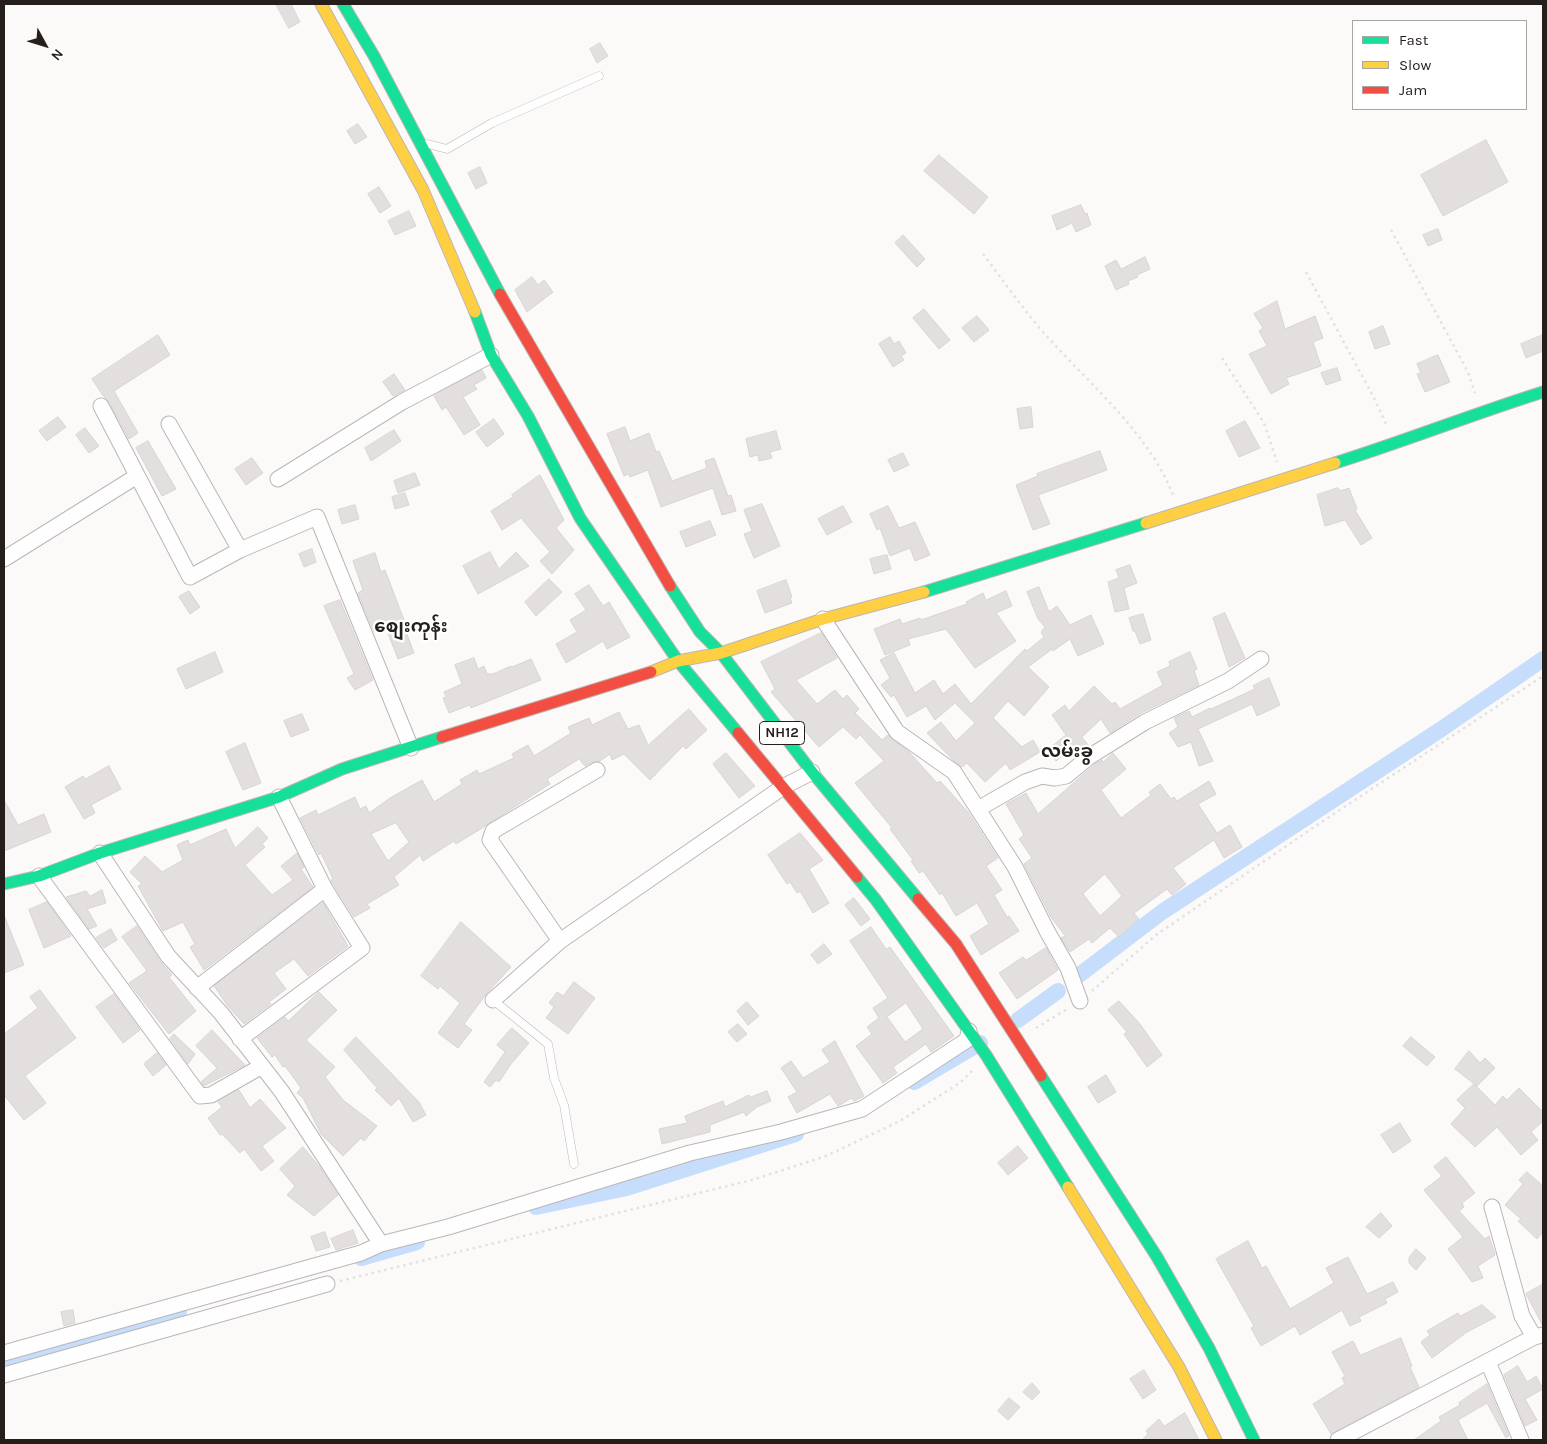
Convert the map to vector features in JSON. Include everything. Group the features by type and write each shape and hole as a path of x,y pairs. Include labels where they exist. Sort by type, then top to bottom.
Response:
{"main road":[{"name":"NH12","path":"321,4 423,190 483,330 490,355 528,416 580,518 678,661 876,900 969,1031 1174,1358 1216,1440"},
{"name":"NH12","path":"343,4 374,56 518,329 654,563 700,632 720,653 812,772 956,944 1158,1256 1209,1348 1254,1440"},
{"path":"4,884 39,876 100,853 279,797 342,769 526,710 638,678 678,661 720,653 823,619 952,585 1395,444 1482,411 1543,392"}],"street":[{"path":"278,479 402,402 490,355"},
{"path":"101,406 190,577 240,550 317,517 411,748"},
{"path":"169,424 240,550"},
{"path":"4,559 137,476"},
{"path":"823,619 897,732 954,772 1015,867 1068,968 1080,1001"},
{"path":"978,809 1025,782 1042,776 1054,778 1066,776 1089,757 1144,722 1228,681 1261,659"},
{"path":"560,941 490,840 493,831 596,770"},
{"path":"493,1000 560,941 783,787 812,772"},
{"path":"240,1039 362,948 325,889 279,797"},
{"path":"100,853 168,956 221,1013 282,1092 381,1244"},
{"path":"39,876 200,1096 210,1095 262,1066"},
{"path":"197,988 325,889"},
{"path":"4,1353 361,1254 381,1244 448,1227 690,1154 781,1132 862,1109 967,1040 969,1031"},
{"path":"1338,1440 1539,1336 1522,1316 1492,1207"},
{"path":"4,1375 327,1284"},
{"path":"1488,1362 1522,1440"}],"lane":[{"path":"419,141 446,149 492,123 599,76"},
{"path":"493,1000 548,1044 554,1078 564,1105 574,1164"}],"path":[{"path":"1391,230 1468,372 1482,411"},
{"path":"983,254 1052,343 1099,391 1146,446 1164,473 1180,513"},
{"path":"1306,272 1374,398 1395,444"},
{"path":"1222,358 1264,423 1284,480"}],"building":[{"path":"276,4 291,4 300,22 289,28"},
{"path":"600,43 608,56 597,63 590,49"},
{"path":"358,124 367,137 355,144 347,131"},
{"path":"1486,140 1508,182 1443,216 1421,175"},
{"path":"939,155 988,197 974,214 924,171"},
{"path":"480,167 487,183 476,189 468,173"},
{"path":"379,187 391,206 380,213 368,194"},
{"path":"1081,205 1085,214 1087,213 1091,225 1076,232 1072,223 1057,230 1052,216"},
{"path":"409,211 416,226 395,235 388,221"},
{"path":"1438,229 1442,240 1428,246 1423,235"},
{"path":"903,235 925,259 917,267 895,243"},
{"path":"1145,257 1150,269 1128,281 1129,284 1116,290 1105,266 1116,260 1121,269"},
{"path":"532,277 538,285 544,280 553,292 527,312 515,290"},
{"path":"1277,301 1285,329 1315,316 1323,338 1313,342 1321,366 1286,378 1289,384 1271,394 1249,354 1267,346 1259,331 1263,328 1254,314"},
{"path":"924,309 950,340 939,349 913,318"},
{"path":"977,316 989,330 974,342 962,328"},
{"path":"1383,326 1390,344 1375,349 1369,332"},
{"path":"158,335 170,355 114,391 138,433 129,439 109,402 92,379"},
{"path":"1543,335 1543,351 1526,358 1521,344"},
{"path":"890,337 894,344 899,341 906,353 901,356 904,360 893,367 879,344"},
{"path":"1438,355 1450,382 1425,392 1417,374 1421,373 1417,364"},
{"path":"1337,368 1341,380 1326,385 1321,373"},
{"path":"482,370 486,378 474,385 477,389 463,397 480,425 464,435 446,407 442,410 434,396"},
{"path":"394,374 405,390 393,396 383,382"},
{"path":"1031,407 1033,427 1020,429 1017,409"},
{"path":"58,417 66,427 47,441 39,431"},
{"path":"494,419 504,434 487,447 476,432"},
{"path":"1245,421 1260,448 1239,457 1226,431"},
{"path":"625,427 630,441 649,433 656,452 659,451 672,481 707,468 705,461 714,458 728,496 731,495 736,511 722,515 713,488 661,507 648,470 630,477 629,474 624,476 607,434"},
{"path":"85,428 99,446 89,453 76,435"},
{"path":"394,430 401,441 371,461 365,448"},
{"path":"776,431 781,449 770,452 772,458 759,461 758,455 750,457 746,439"},
{"path":"148,441 176,489 162,496 136,448"},
{"path":"1100,451 1107,470 1038,495 1050,524 1033,530 1016,485 1038,476 1037,474"},
{"path":"903,453 909,465 894,472 888,460"},
{"path":"252,458 263,473 246,485 235,469"},
{"path":"415,473 420,485 398,493 394,481"},
{"path":"540,475 564,520 556,528 574,550 552,574 540,561 550,552 521,518 502,530 491,511 513,497 512,495"},
{"path":"1338,488 1340,491 1349,488 1357,509 1355,510 1372,538 1361,545 1345,520 1325,526 1317,495"},
{"path":"405,493 409,505 395,509 392,497"},
{"path":"762,504 780,546 754,558 744,534 752,531 744,510"},
{"path":"355,505 359,519 342,524 338,510"},
{"path":"843,506 852,522 827,535 818,519"},
{"path":"888,506 899,528 915,522 930,555 915,561 910,548 890,556 880,528 877,530 870,514"},
{"path":"710,521 716,535 686,547 680,532"},
{"path":"312,549 316,562 304,567 299,554"},
{"path":"490,552 499,569 516,552 529,566 478,594 463,566"},
{"path":"375,553 381,572 385,570 414,653 398,659 386,628 374,632 358,593 363,590 353,561"},
{"path":"887,555 891,569 874,574 870,559"},
{"path":"1130,565 1137,583 1124,588 1129,609 1115,612 1108,582 1119,578 1116,570"},
{"path":"549,579 562,592 536,616 525,602"},
{"path":"786,580 792,597 790,598 792,603 765,613 757,591"},
{"path":"589,585 603,606 609,602 630,637 607,649 603,641 566,663 556,644 577,632 570,620 586,610 575,594"},
{"path":"1039,587 1049,612 1057,606 1070,625 1091,615 1104,644 1078,656 1070,639 1053,651 1052,649 1028,667 1049,687 1024,716 1008,701 993,718 1022,747 1033,740 1040,752 1010,770 1006,763 985,782 967,763 962,767 954,761 927,733 941,722 956,741 975,723 955,703 935,720 926,706 907,717 894,695 891,697 881,685 890,678 880,660 894,653 915,693 934,680 943,694 955,684 971,704 1025,649 1027,651 1044,637 1041,632 1045,627 1038,619 1027,592"},
{"path":"189,591 200,607 190,614 179,597"},
{"path":"1006,591 1012,606 996,613 1016,641 975,668 946,629 908,639 910,645 885,655 874,629 900,619 902,624 920,618 921,620 967,604 966,602 983,593 986,600"},
{"path":"340,600 373,680 355,690 347,678 354,674 324,606"},
{"path":"1225,613 1245,658 1229,667 1213,618"},
{"path":"1143,614 1151,640 1140,644 1129,618"},
{"path":"821,633 837,658 796,680 817,704 835,690 843,699 847,695 859,709 855,713 882,740 888,735 909,752 937,783 940,781 968,812 998,858 986,866 1002,890 994,895 1007,917 1009,916 1019,931 981,955 970,936 989,924 977,903 956,916 942,893 940,895 923,871 919,873 911,861 913,860 890,829 892,828 855,783 884,761 860,735 856,739 843,727 819,747 771,692 775,689 761,662"},
{"path":"215,652 223,672 186,689 177,669"},
{"path":"1190,652 1197,669 1194,670 1199,685 1139,714 1110,733 1101,719 1082,737 1089,746 1076,756 1071,750 1056,761 1047,750 1066,735 1052,715 1065,705 1069,711 1094,686 1112,704 1115,702 1120,709 1163,685 1157,672 1170,666 1169,662"},
{"path":"474,658 478,669 484,666 487,674 493,674 531,659 541,680 471,708 470,705 449,713 443,698 446,697 444,692 462,684 455,665"},
{"path":"1269,678 1280,705 1257,716 1252,704 1198,729 1213,761 1199,766 1191,742 1178,747 1169,733 1178,727 1174,718 1189,711 1192,717 1211,709 1255,689 1253,686"},
{"path":"689,709 707,730 686,749 683,746 650,780 624,754 612,760 610,754 600,761 585,766 579,759 547,779 550,784 456,844 454,841 423,861 420,855 394,877 399,885 367,904 370,908 354,917 333,884 331,880 333,879 321,853 319,855 300,818 316,810 318,815 355,797 360,809 366,806 369,813 390,798 422,780 434,802 462,784 460,780 477,770 479,774 514,758 512,754 528,745 534,756 571,733 568,727 589,718 592,725 619,712 628,729 639,725 648,745","holes":["396,823 409,842 388,861 371,834"]},
{"path":"302,714 309,730 291,737 284,721"},
{"path":"245,743 261,783 243,790 226,752"},
{"path":"726,753 755,786 739,798 713,764"},
{"path":"1113,753 1126,769 1101,790 1121,818 1151,795 1149,792 1160,784 1171,799 1174,797 1177,801 1209,781 1216,794 1198,804 1217,833 1230,825 1242,847 1224,858 1214,840 1173,868 1186,884 1172,895 1167,889 1134,913 1139,919 1119,937 1110,928 1092,943 1089,939 1070,952 1061,938 1065,936 1051,917 1024,864 1032,858 1019,839 1024,835 1006,804 1026,793 1038,814 1094,765 1102,760 1103,762","holes":["1105,874 1122,896 1100,916 1083,894"]},
{"path":"109,766 121,789 91,805 95,813 84,819 65,787 83,776 85,779"},
{"path":"4,800 18,825 44,814 51,832 4,851"},
{"path":"258,827 268,838 262,844 265,847 245,865 272,895 293,880 281,866 297,853 304,867 301,869 313,887 204,970 190,947 195,944 183,922 163,931 138,886 142,884 130,872 145,856 162,872 183,860 177,845 188,840 190,845 226,829 235,848"},
{"path":"800,833 823,860 809,869 829,903 813,913 800,891 797,893 790,882 787,884 768,855"},
{"path":"102,890 106,903 87,909 97,926 89,929 66,897 86,891 90,896"},
{"path":"854,898 870,919 861,926 845,905"},
{"path":"47,902 71,936 44,948 29,910"},
{"path":"323,903 348,946 308,976 294,959 274,973 286,989 269,1002 271,1004 244,1024 227,1005 214,986"},
{"path":"4,915 24,965 4,973"},
{"path":"461,922 511,967 487,993 464,1024 472,1030 458,1048 438,1033 460,1003 440,986 438,989 421,976"},
{"path":"137,926 160,961 172,975 169,977 196,1011 169,1034 129,983 147,971 122,937"},
{"path":"871,927 886,949 890,947 954,1036 931,1052 926,1044 893,1067 897,1073 883,1083 856,1046 872,1034 867,1027 879,1018 873,1008 888,998 850,941","holes":["906,1003 923,1029 905,1042 887,1017"]},
{"path":"111,929 117,940 104,948 96,938"},
{"path":"824,944 832,954 818,964 811,955"},
{"path":"1046,948 1058,970 1017,999 999,973 1023,957 1026,960"},
{"path":"574,982 595,998 568,1034 546,1018 554,1007 549,1003 557,992 563,996"},
{"path":"40,990 76,1038 25,1076 46,1103 24,1120 4,1095 4,1034 38,1008 30,997"},
{"path":"319,992 337,1010 306,1040 335,1067 325,1077 343,1100 377,1126 364,1141 361,1138 343,1156 321,1134 303,1098 297,1093 301,1088 285,1066 283,1067 275,1055 272,1057 257,1038 285,1017 288,1021"},
{"path":"114,994 140,1030 123,1043 96,1007"},
{"path":"1119,1001 1140,1024 1162,1055 1147,1067 1124,1034 1127,1032 1108,1010"},
{"path":"747,1002 759,1016 748,1025 737,1011"},
{"path":"738,1024 747,1034 737,1042 728,1032"},
{"path":"512,1028 529,1043 499,1082 496,1080 490,1087 484,1082 505,1052 497,1045"},
{"path":"212,1030 245,1065 204,1086 201,1082 217,1068 196,1046"},
{"path":"174,1034 195,1054 188,1064 170,1039"},
{"path":"356,1037 419,1102 426,1115 413,1122 399,1098 391,1106 375,1090 377,1088 344,1050"},
{"path":"1411,1037 1435,1057 1427,1066 1403,1046"},
{"path":"835,1041 864,1096 854,1101 852,1098 838,1106 830,1094 797,1113 788,1097 797,1092 781,1068 791,1061 803,1078 830,1062 822,1050"},
{"path":"1469,1051 1480,1063 1485,1058 1495,1068 1477,1086 1455,1069"},
{"path":"157,1053 166,1065 153,1076 144,1064"},
{"path":"1106,1075 1116,1092 1098,1103 1088,1087"},
{"path":"1474,1084 1495,1105 1503,1096 1507,1100 1519,1088 1543,1112 1543,1121 1531,1132 1538,1140 1521,1155 1497,1127 1475,1147 1451,1124 1465,1108 1457,1100"},
{"path":"239,1090 250,1108 260,1099 286,1128 262,1146 274,1161 261,1171 244,1149 240,1153 222,1134 220,1135 208,1118 222,1107 218,1102"},
{"path":"767,1091 771,1101 757,1107 746,1116 744,1112 710,1125 710,1132 662,1144 659,1129 687,1123 685,1116 723,1101 725,1107 749,1095 750,1097"},
{"path":"1400,1123 1411,1141 1393,1153 1381,1135"},
{"path":"1018,1146 1028,1158 1008,1175 998,1163"},
{"path":"303,1147 319,1166 338,1195 314,1216 287,1195 295,1186 280,1169"},
{"path":"1446,1157 1475,1193 1462,1203 1464,1207 1459,1211 1485,1239 1489,1236 1495,1255 1478,1266 1483,1278 1472,1282 1448,1249 1463,1237 1424,1190 1442,1176 1434,1167"},
{"path":"1527,1172 1543,1186 1543,1232 1537,1239 1518,1221 1521,1219 1505,1205 1523,1184 1519,1180"},
{"path":"1381,1213 1392,1226 1379,1238 1366,1227"},
{"path":"353,1230 358,1243 336,1250 331,1239"},
{"path":"325,1232 330,1247 316,1251 311,1237"},
{"path":"1248,1241 1262,1268 1266,1266 1290,1309 1334,1283 1326,1268 1348,1257 1367,1294 1393,1282 1398,1292 1385,1299 1387,1303 1359,1317 1361,1321 1350,1326 1342,1310 1300,1335 1295,1326 1261,1346 1251,1328 1254,1326 1216,1259"},
{"path":"1416,1249 1426,1258 1416,1270 1409,1263 1409,1258"},
{"path":"1543,1284 1543,1326 1526,1294"},
{"path":"1482,1305 1496,1317 1467,1332 1432,1358 1421,1342 1430,1335 1427,1331 1458,1313 1460,1316"},
{"path":"73,1310 75,1323 64,1326 61,1312"},
{"path":"1401,1338 1412,1366 1410,1367 1419,1387 1331,1434 1313,1404 1345,1384 1342,1378 1345,1376 1332,1352 1353,1341 1360,1355"},
{"path":"1518,1366 1527,1382 1536,1376 1543,1389 1525,1399 1537,1420 1525,1426 1504,1375"},
{"path":"1144,1370 1156,1390 1143,1399 1130,1379"},
{"path":"1032,1383 1040,1392 1032,1400 1023,1392"},
{"path":"1487,1384 1509,1436 1506,1438 1487,1403 1458,1420 1468,1440 1414,1440 1441,1421 1439,1417 1460,1405 1459,1403"},
{"path":"1009,1398 1020,1407 1008,1420 998,1411"},
{"path":"1185,1413 1199,1440 1142,1440 1148,1434 1146,1431 1159,1419 1164,1426"}],"waterway":[{"path":"1078,976 1162,912 1440,730 1543,659"},
{"path":"1018,1020 1058,991"},
{"path":"914,1082 980,1043"},
{"path":"536,1207 627,1188 796,1134"},
{"path":"361,1258 417,1242"},
{"path":"4,1363 179,1311"}],"traffic: fast":[{"path":"343,4 374,56 500,294"},
{"path":"475,312 491,355 528,416 580,518 678,661 738,733"},
{"path":"1335,463 1543,392"},
{"path":"924,592 1146,523"},
{"path":"670,586 700,632 721,653 812,772 918,899"},
{"path":"4,884 39,876 100,853 279,797 342,769 442,737"},
{"path":"857,877 876,900 986,1055 1068,1187"},
{"path":"1041,1076 1157,1257 1209,1348 1254,1440"}],"traffic: slow":[{"path":"321,4 423,190 475,312"},
{"path":"1146,523 1335,463"},
{"path":"651,672 678,661 721,653 823,619 924,592"},
{"path":"1068,1187 1179,1367 1216,1440"}],"traffic: jam":[{"path":"500,294 670,586"},
{"path":"442,737 651,672"},
{"path":"738,733 857,877"},
{"path":"918,899 956,944 1041,1076"}],"district":[{"name":"စျေးကုန်း","path":"411,627"},
{"name":"လမ်းခွ","path":"1067,752"}]}
